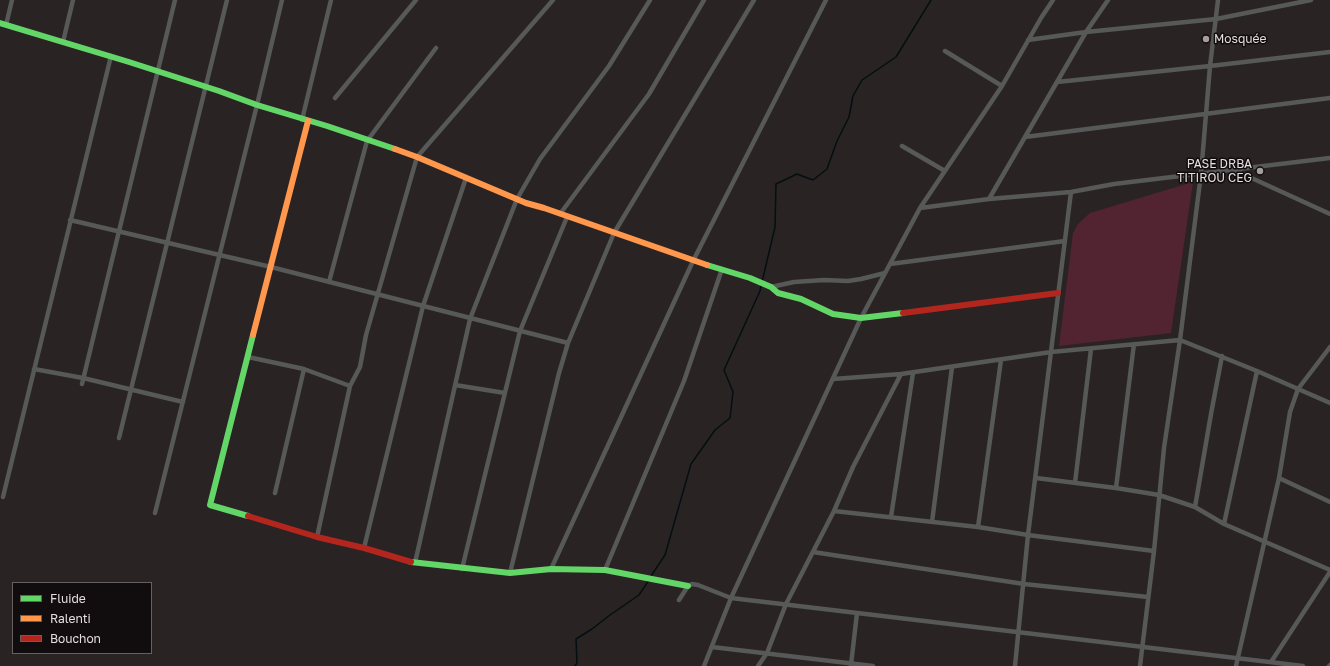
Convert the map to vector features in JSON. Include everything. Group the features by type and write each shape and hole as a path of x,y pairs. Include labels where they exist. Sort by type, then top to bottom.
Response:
{"street":[{"path":"12,0 3,24 111,56 257,105 327,126 416,157 517,199 694,261 750,278 778,293 801,298 833,314 861,318 1058,293"},
{"path":"63,42 73,0"},
{"path":"82,384 175,0"},
{"path":"118,438 168,243 227,0"},
{"path":"155,513 282,0"},
{"path":"331,0 305,120 270,268 210,505 317,537 364,548 415,563 510,573 551,569 605,570 688,586 692,584 698,585 731,598 1303,666"},
{"path":"335,98 416,0"},
{"path":"317,537 350,386 360,367 366,335 416,157 553,0"},
{"path":"415,563 470,319 517,199 540,159 609,66 650,0"},
{"path":"560,214 649,94 704,0"},
{"path":"510,573 559,373 568,343 614,233 754,0"},
{"path":"551,569 694,261 826,0"},
{"path":"704,666 731,598 861,318 920,208 1002,86 1053,0"},
{"path":"989,199 1086,32 1108,0"},
{"path":"1140,666 1154,551 1164,448 1180,340 1201,174 1210,66 1218,0"},
{"path":"1028,40 1086,32 1216,19 1311,0"},
{"path":"328,282 367,140 436,48"},
{"path":"945,51 1002,86"},
{"path":"1057,82 1330,52"},
{"path":"3,497 111,56"},
{"path":"1025,137 1330,98"},
{"path":"902,146 945,172"},
{"path":"920,208 989,199 1071,192 1114,184 1330,158"},
{"path":"1234,170 1330,214"},
{"path":"364,548 423,306 466,178"},
{"path":"1015,666 1028,535 1071,192"},
{"path":"462,569 520,331 567,217"},
{"path":"70,220 220,255 568,343"},
{"path":"890,264 1065,241"},
{"path":"605,570 684,381 722,269"},
{"path":"771,288 794,282 861,279 885,273"},
{"path":"833,379 901,374 1051,352 1180,340 1222,356 1330,404"},
{"path":"1116,488 1134,344"},
{"path":"1236,666 1279,478 1290,412 1298,389 1330,347"},
{"path":"1075,483 1091,349"},
{"path":"1195,507 1222,356"},
{"path":"248,357 304,369 350,386"},
{"path":"978,527 1001,360"},
{"path":"932,522 952,367"},
{"path":"34,369 83,378 183,402"},
{"path":"275,493 304,369"},
{"path":"1224,524 1257,371"},
{"path":"891,518 913,372"},
{"path":"758,666 767,653 786,604 834,511 853,467 901,374"},
{"path":"456,385 505,393"},
{"path":"1036,478 1159,495 1195,507 1224,524 1330,571 1271,662"},
{"path":"1279,478 1330,502"},
{"path":"834,511 978,527 1154,551"},
{"path":"813,552 1024,584 1148,597"},
{"path":"679,600 688,586"},
{"path":"850,665 857,613"},
{"path":"712,647 850,665 873,666"}],"shaded area":[{"path":"1193,182 1171,333 1059,346 1073,233 1078,224 1090,213"}],"waterway":[{"path":"762,282 775,227 776,184 797,174 813,180 827,169 837,141 849,117 853,96 862,80 896,57 931,0"},
{"path":"651,576 665,555 691,464 715,430 730,418 733,392 724,370 760,291 761,285"},
{"path":"575,666 577,663 576,639 639,595 649,580"}],"traffic: fast":[{"path":"0,23 129,62 395,149"},
{"path":"707,265 750,278 771,287 778,293 801,299 833,314 861,318 903,313"},
{"path":"248,516 210,505 253,335"},
{"path":"411,562 510,573 551,569 605,570 688,586"}],"traffic: slow":[{"path":"253,335 308,121"},
{"path":"395,149 526,203 707,265"}],"traffic: jam":[{"path":"903,313 1058,293"},
{"path":"248,516 317,537 364,548 411,562"}],"place":[{"name":"Mosquée","path":"1206,39"},
{"name":"PASE DRBA TITIROU CEG","path":"1260,171"}]}
